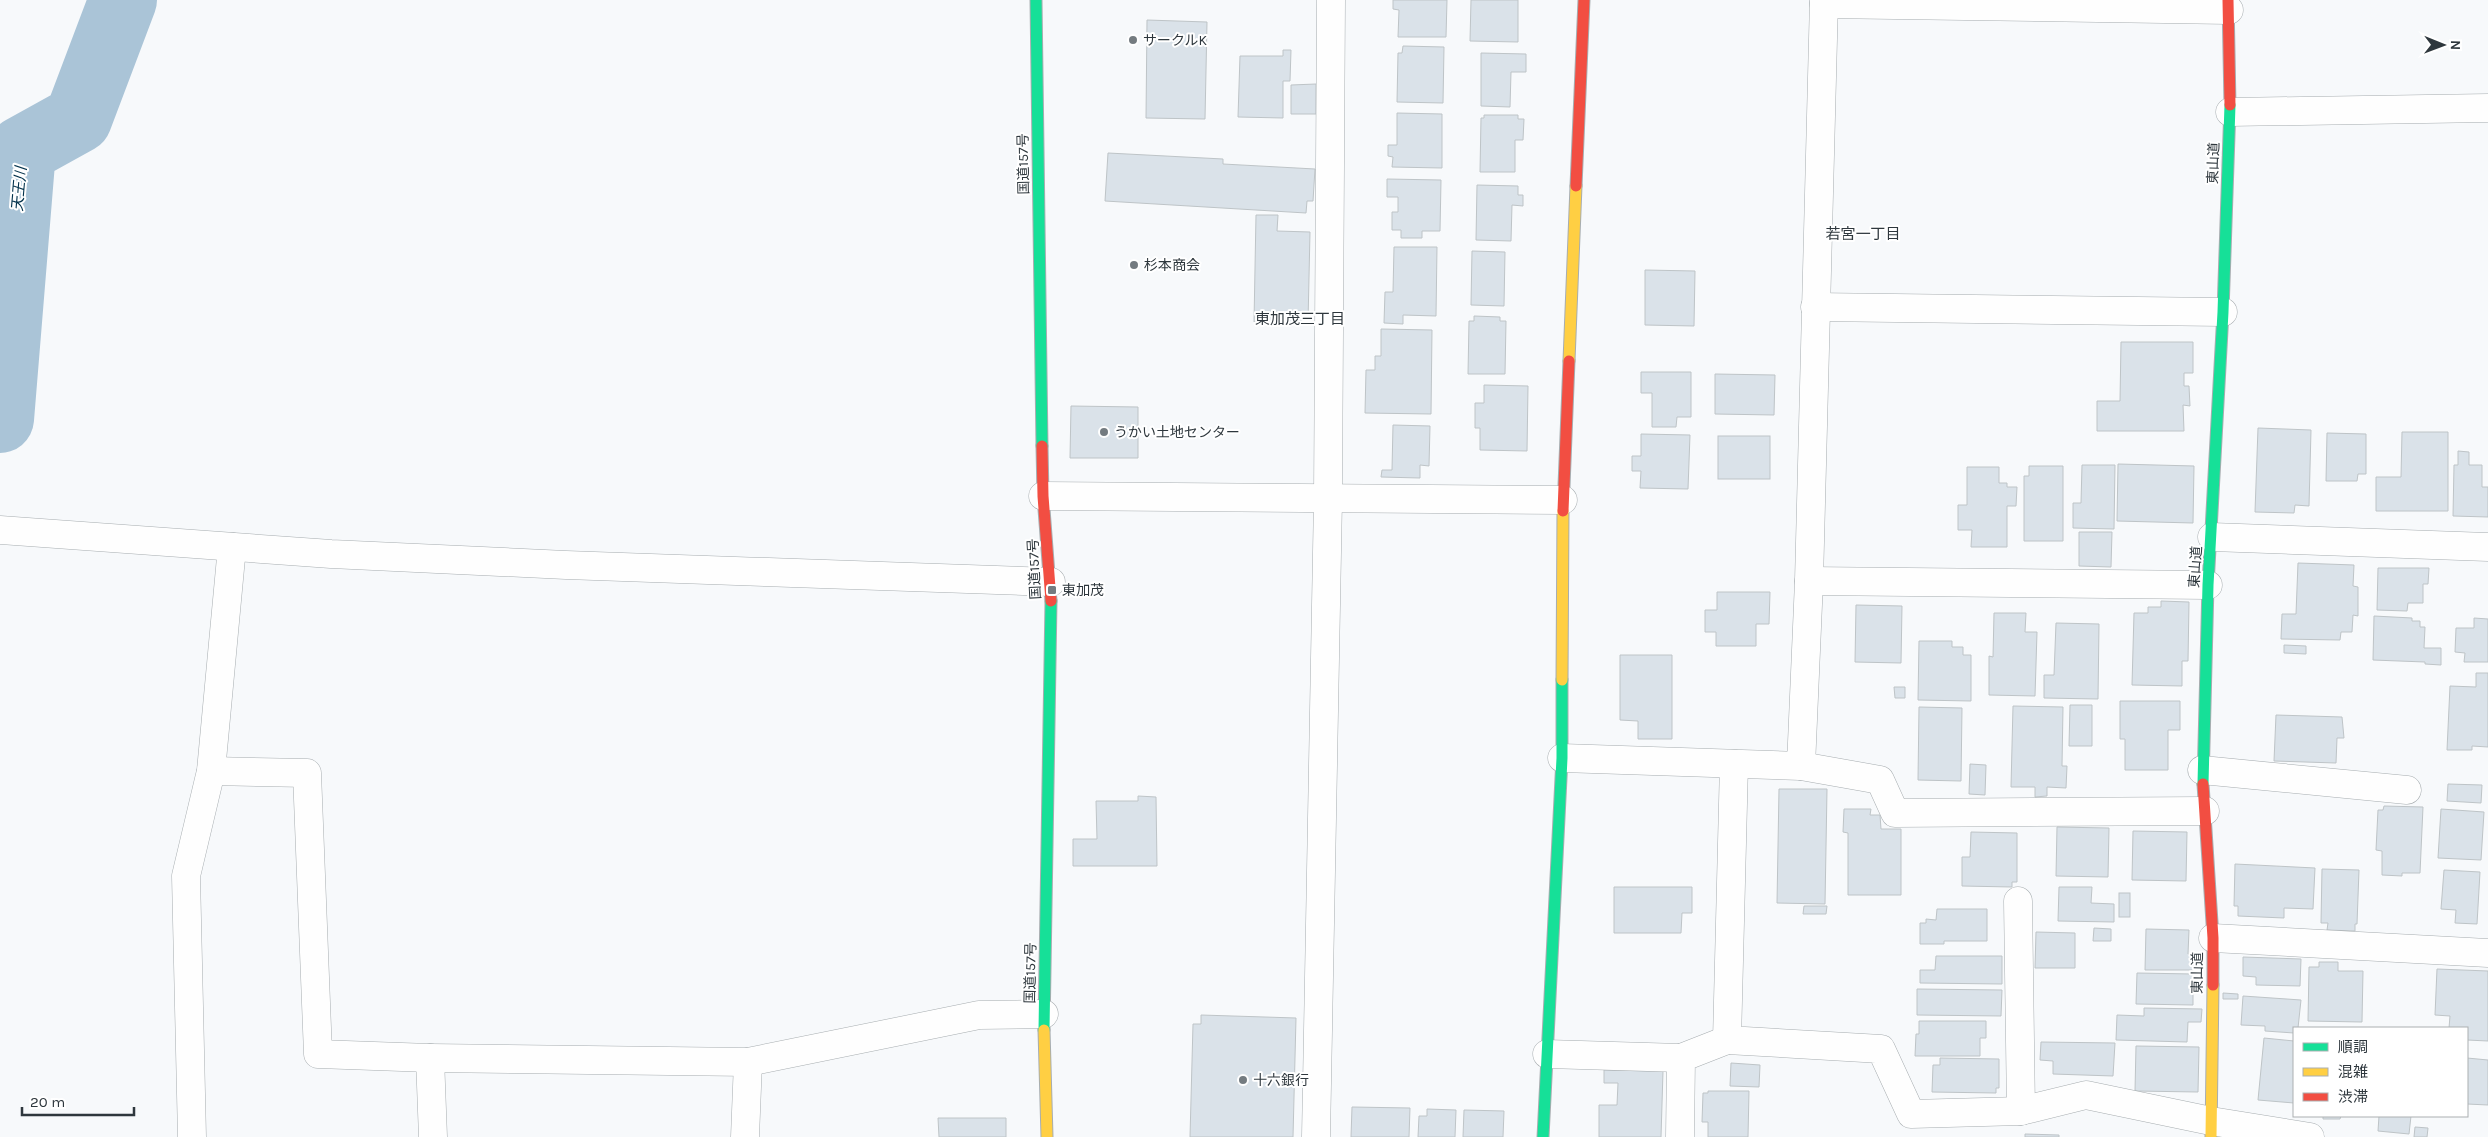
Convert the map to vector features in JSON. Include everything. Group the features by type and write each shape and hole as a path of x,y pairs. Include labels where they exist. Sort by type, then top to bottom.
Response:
{"main road":[{"name":"国道157号","path":"1036,0 1044,496 1051,582 1044,1014 1047,1137"},
{"path":"1543,1137 1562,758 1562,500 1584,0"},
{"name":"東山道","path":"2211,1129 2213,938 2202,770 2208,585 2223,312 2230,112 2229,5"}],"street":[{"path":"1316,1137 1328,499 1331,0"},
{"path":"1801,766 1809,581 1824,2 2229,5"},
{"path":"2230,112 2488,108"},
{"path":"1815,307 2223,312"},
{"path":"1044,496 1562,500"},
{"path":"0,530 330,554 566,566 1051,582"},
{"path":"2212,537 2488,547"},
{"path":"192,1137 186,876 211,771 232,547"},
{"path":"1809,581 2208,585"},
{"path":"1562,758 1801,766 1880,780 1895,813 2205,811"},
{"path":"1727,1040 1734,764"},
{"path":"2202,770 2407,790"},
{"path":"211,771 307,773 318,1054 430,1058 748,1062 979,1015 1044,1014"},
{"path":"2018,901 2021,1111"},
{"path":"2213,938 2488,953"},
{"path":"1547,1054 1681,1058 1727,1040 1881,1049 1911,1114 2021,1111 2086,1095 2211,1129 2310,1137"},
{"path":"430,1058 433,1137"},
{"path":"1680,1137 1681,1058"},
{"path":"744,1137 748,1062"}],"building":[{"path":"1393,0 1447,0 1446,37 1398,37 1399,10 1393,9"},
{"path":"1471,0 1518,0 1518,42 1470,41"},
{"path":"1147,20 1207,22 1205,119 1146,118"},
{"path":"1403,46 1444,47 1443,103 1397,102 1398,53 1402,53"},
{"path":"1283,50 1291,50 1290,81 1283,81 1283,118 1238,117 1240,56 1283,56"},
{"path":"1481,53 1526,54 1526,72 1511,72 1510,107 1481,106"},
{"path":"1316,84 1316,114 1291,114 1291,85"},
{"path":"1397,113 1442,114 1442,168 1392,167 1393,157 1388,156 1388,145 1397,145"},
{"path":"1484,115 1518,115 1518,119 1524,119 1523,140 1515,140 1515,172 1480,172 1481,118 1484,118"},
{"path":"1108,153 1223,159 1223,164 1315,169 1313,201 1307,201 1306,213 1105,201"},
{"path":"1387,179 1441,180 1440,231 1422,231 1422,238 1401,238 1401,230 1392,230 1392,212 1398,212 1398,197 1387,197"},
{"path":"1477,185 1518,186 1518,195 1523,195 1523,206 1512,205 1511,241 1476,240"},
{"path":"1256,215 1278,215 1277,231 1310,232 1308,323 1254,322"},
{"path":"1394,247 1437,247 1436,316 1403,315 1403,324 1384,323 1385,292 1393,292"},
{"path":"1472,251 1505,252 1504,306 1471,305"},
{"path":"1645,270 1695,271 1694,326 1645,325"},
{"path":"1474,316 1500,317 1500,321 1506,321 1505,374 1468,374 1469,321 1474,321"},
{"path":"1381,329 1432,330 1431,414 1365,413 1366,370 1375,370 1375,356 1381,356"},
{"path":"2121,342 2193,342 2193,373 2184,373 2184,386 2189,386 2190,406 2183,405 2184,431 2097,431 2097,401 2120,401"},
{"path":"1641,372 1691,372 1691,417 1677,417 1676,427 1652,427 1652,393 1641,393"},
{"path":"1715,374 1775,375 1774,415 1715,414"},
{"path":"1484,385 1528,386 1527,451 1480,450 1480,428 1475,428 1475,403 1484,403"},
{"name":"うかい土地センター","path":"1071,406 1138,407 1138,458 1070,458"},
{"path":"1393,425 1430,426 1429,466 1420,465 1420,478 1381,477 1382,470 1392,470"},
{"path":"2258,428 2311,430 2309,506 2295,505 2294,513 2255,512"},
{"path":"2402,432 2448,432 2448,511 2376,511 2376,477 2401,477"},
{"path":"2327,433 2366,434 2366,474 2358,474 2357,481 2326,481"},
{"path":"1641,434 1690,435 1688,489 1640,488 1641,471 1632,471 1632,456 1641,456"},
{"path":"1718,436 1770,436 1770,479 1718,479"},
{"path":"2458,451 2469,452 2469,465 2482,465 2482,487 2488,487 2488,517 2453,516 2454,465 2458,465"},
{"path":"2118,464 2194,466 2193,523 2117,521"},
{"path":"2082,465 2115,465 2114,529 2073,528 2073,503 2081,503"},
{"path":"2029,466 2063,466 2063,541 2024,541 2024,476 2029,476"},
{"path":"1967,467 1999,467 1999,483 2007,483 2007,487 2017,487 2016,506 2007,506 2007,547 1971,547 1972,530 1958,530 1958,505 1967,505"},
{"path":"2079,532 2112,532 2111,567 2079,566"},
{"path":"2298,563 2354,565 2353,586 2358,587 2358,616 2353,615 2352,632 2341,632 2340,640 2281,639 2282,614 2296,614"},
{"path":"2378,568 2429,568 2428,584 2423,584 2423,603 2408,603 2407,611 2377,610"},
{"path":"1717,592 1770,592 1769,624 1756,624 1756,646 1716,646 1716,632 1705,632 1705,610 1717,610"},
{"path":"2161,601 2189,602 2188,661 2182,661 2182,686 2132,685 2134,613 2148,613 2148,607 2161,607"},
{"path":"1856,605 1902,606 1901,663 1855,662"},
{"path":"1994,613 2026,613 2025,632 2037,632 2035,696 1989,695 1989,656 1993,657"},
{"path":"2374,616 2412,618 2412,621 2420,621 2420,627 2425,627 2424,648 2441,648 2441,665 2425,664 2425,662 2373,660"},
{"path":"2474,618 2488,619 2488,662 2464,662 2465,653 2455,652 2456,628 2474,628"},
{"path":"2056,623 2099,624 2098,699 2044,698 2044,675 2054,675"},
{"path":"1919,641 1952,641 1952,647 1963,647 1963,655 1971,655 1971,701 1918,700"},
{"path":"2284,645 2306,646 2306,654 2284,653"},
{"path":"1620,655 1672,655 1672,739 1638,739 1638,721 1620,720"},
{"path":"2476,673 2488,673 2488,747 2472,746 2472,750 2447,750 2450,686 2476,687"},
{"path":"1894,687 1905,687 1905,698 1895,698"},
{"path":"2120,701 2180,701 2180,730 2168,730 2168,770 2125,770 2125,739 2120,739"},
{"path":"2070,705 2092,705 2092,746 2069,746"},
{"path":"2013,706 2063,707 2062,766 2067,766 2066,788 2047,787 2047,796 2035,797 2035,787 2011,787"},
{"path":"1919,707 1962,708 1961,781 1918,780"},
{"path":"2276,715 2342,717 2344,738 2337,738 2336,763 2274,761"},
{"path":"1970,764 1986,765 1985,795 1969,794"},
{"path":"2448,784 2482,785 2481,803 2447,801"},
{"path":"1779,789 1827,789 1825,904 1777,903"},
{"path":"1138,796 1156,797 1157,866 1073,866 1073,839 1097,839 1096,801 1138,801"},
{"path":"2384,806 2423,807 2420,873 2402,873 2402,876 2382,875 2382,851 2376,850 2378,810 2383,810"},
{"path":"1844,809 1871,809 1870,815 1880,815 1881,829 1901,829 1901,895 1848,895 1848,833 1843,832"},
{"path":"2441,809 2484,812 2481,860 2438,858"},
{"path":"2057,827 2109,828 2108,877 2056,876"},
{"path":"2133,831 2187,832 2186,881 2132,880"},
{"path":"1971,832 2017,833 2017,882 2012,882 2012,887 1962,886 1962,857 1970,857"},
{"path":"2235,864 2315,868 2313,909 2284,908 2284,918 2238,916 2238,906 2234,906"},
{"path":"2322,869 2359,870 2357,924 2355,924 2355,931 2327,930 2328,923 2321,923"},
{"path":"2444,870 2480,872 2477,924 2455,923 2456,910 2441,909"},
{"path":"1614,887 1692,887 1692,913 1682,913 1681,933 1614,933"},
{"path":"2059,887 2092,887 2091,903 2114,904 2114,922 2058,921"},
{"path":"2119,893 2130,893 2130,917 2119,917"},
{"path":"1804,906 1827,906 1826,914 1803,914"},
{"path":"1937,909 1987,909 1987,941 1944,941 1944,944 1920,944 1920,923 1926,923 1926,919 1936,920"},
{"path":"2094,928 2111,929 2111,941 2093,941"},
{"path":"2146,929 2189,930 2188,954 2194,954 2194,970 2145,970"},
{"path":"2036,932 2075,933 2075,968 2035,968"},
{"path":"1936,956 2002,956 2002,984 1920,983 1920,970 1935,970"},
{"path":"2243,957 2301,959 2300,986 2256,985 2256,977 2243,976"},
{"path":"2319,962 2338,962 2338,971 2363,971 2362,1022 2308,1021 2309,967 2319,967"},
{"path":"2437,969 2488,971 2488,1041 2468,1040 2468,1027 2449,1027 2450,1016 2435,1015"},
{"path":"2137,973 2193,974 2193,1005 2136,1004"},
{"path":"1917,989 2002,990 2001,1016 1917,1015"},
{"path":"2223,993 2238,994 2238,999 2223,999"},
{"path":"2243,996 2301,1000 2298,1027 2293,1027 2293,1033 2265,1031 2265,1026 2241,1025"},
{"path":"2144,1008 2202,1009 2201,1022 2188,1022 2187,1042 2116,1040 2117,1015 2144,1016"},
{"name":"十六銀行","path":"1201,1015 1296,1018 1293,1137 1190,1137 1193,1024 1201,1024"},
{"path":"1919,1021 1986,1021 1986,1038 1980,1038 1980,1056 1915,1056 1916,1034 1919,1034"},
{"path":"2264,1038 2293,1041 2293,1103 2258,1100"},
{"path":"2041,1042 2115,1043 2113,1076 2053,1074 2053,1061 2040,1060"},
{"path":"2136,1046 2199,1047 2198,1092 2135,1091"},
{"path":"1940,1058 1999,1059 1999,1088 1996,1088 1996,1093 1932,1092 1933,1065 1940,1065"},
{"path":"2468,1058 2488,1060 2488,1105 2468,1104"},
{"path":"1731,1063 1760,1065 1759,1087 1730,1086"},
{"path":"1604,1070 1663,1071 1661,1137 1599,1137 1599,1105 1617,1105 1618,1083 1604,1083"},
{"path":"1708,1091 1749,1091 1748,1137 1708,1137 1708,1122 1702,1122 1703,1093 1708,1093"},
{"path":"1352,1107 1410,1108 1409,1137 1351,1137"},
{"path":"1427,1109 1456,1110 1455,1137 1418,1137 1419,1116 1427,1116"},
{"path":"1464,1110 1504,1111 1503,1137 1463,1137"},
{"path":"2323,1117 2341,1117 2340,1119 2323,1119"},
{"path":"2379,1117 2411,1117 2409,1134 2378,1131"},
{"path":"938,1118 1006,1118 1006,1137 939,1137"},
{"path":"2415,1127 2428,1128 2427,1137 2414,1137"},
{"path":"2025,1134 2059,1135 2059,1137 2025,1137"}],"waterway":[{"name":"天王川","path":"0,419 22,150 78,119 123,0"}],"traffic: fast":[{"path":"1036,0 1042,446"},
{"path":"2203,784 2208,585 2223,312 2230,105"},
{"path":"1044,1030 1051,601"},
{"path":"1543,1137 1562,758 1562,680"}],"traffic: slow":[{"path":"1569,361 1576,186"},
{"path":"1562,680 1563,511"},
{"path":"2211,1137 2213,985"},
{"path":"1044,1030 1047,1137"}],"traffic: jam":[{"path":"1576,186 1584,0"},
{"path":"2228,0 2230,105"},
{"path":"1563,511 1569,361"},
{"path":"1042,446 1043,496 1051,601"},
{"path":"2203,784 2213,938 2213,985"}],"place":[{"name":"サークルK","path":"1133,40"},
{"name":"杉本商会","path":"1134,265"},
{"name":"うかい土地センター","path":"1104,432"},
{"name":"東加茂","path":"1052,590"},
{"name":"十六銀行","path":"1243,1080"}],"district":[{"name":"若宮一丁目","path":"1863,234"},
{"name":"東加茂三丁目","path":"1300,319"}]}
